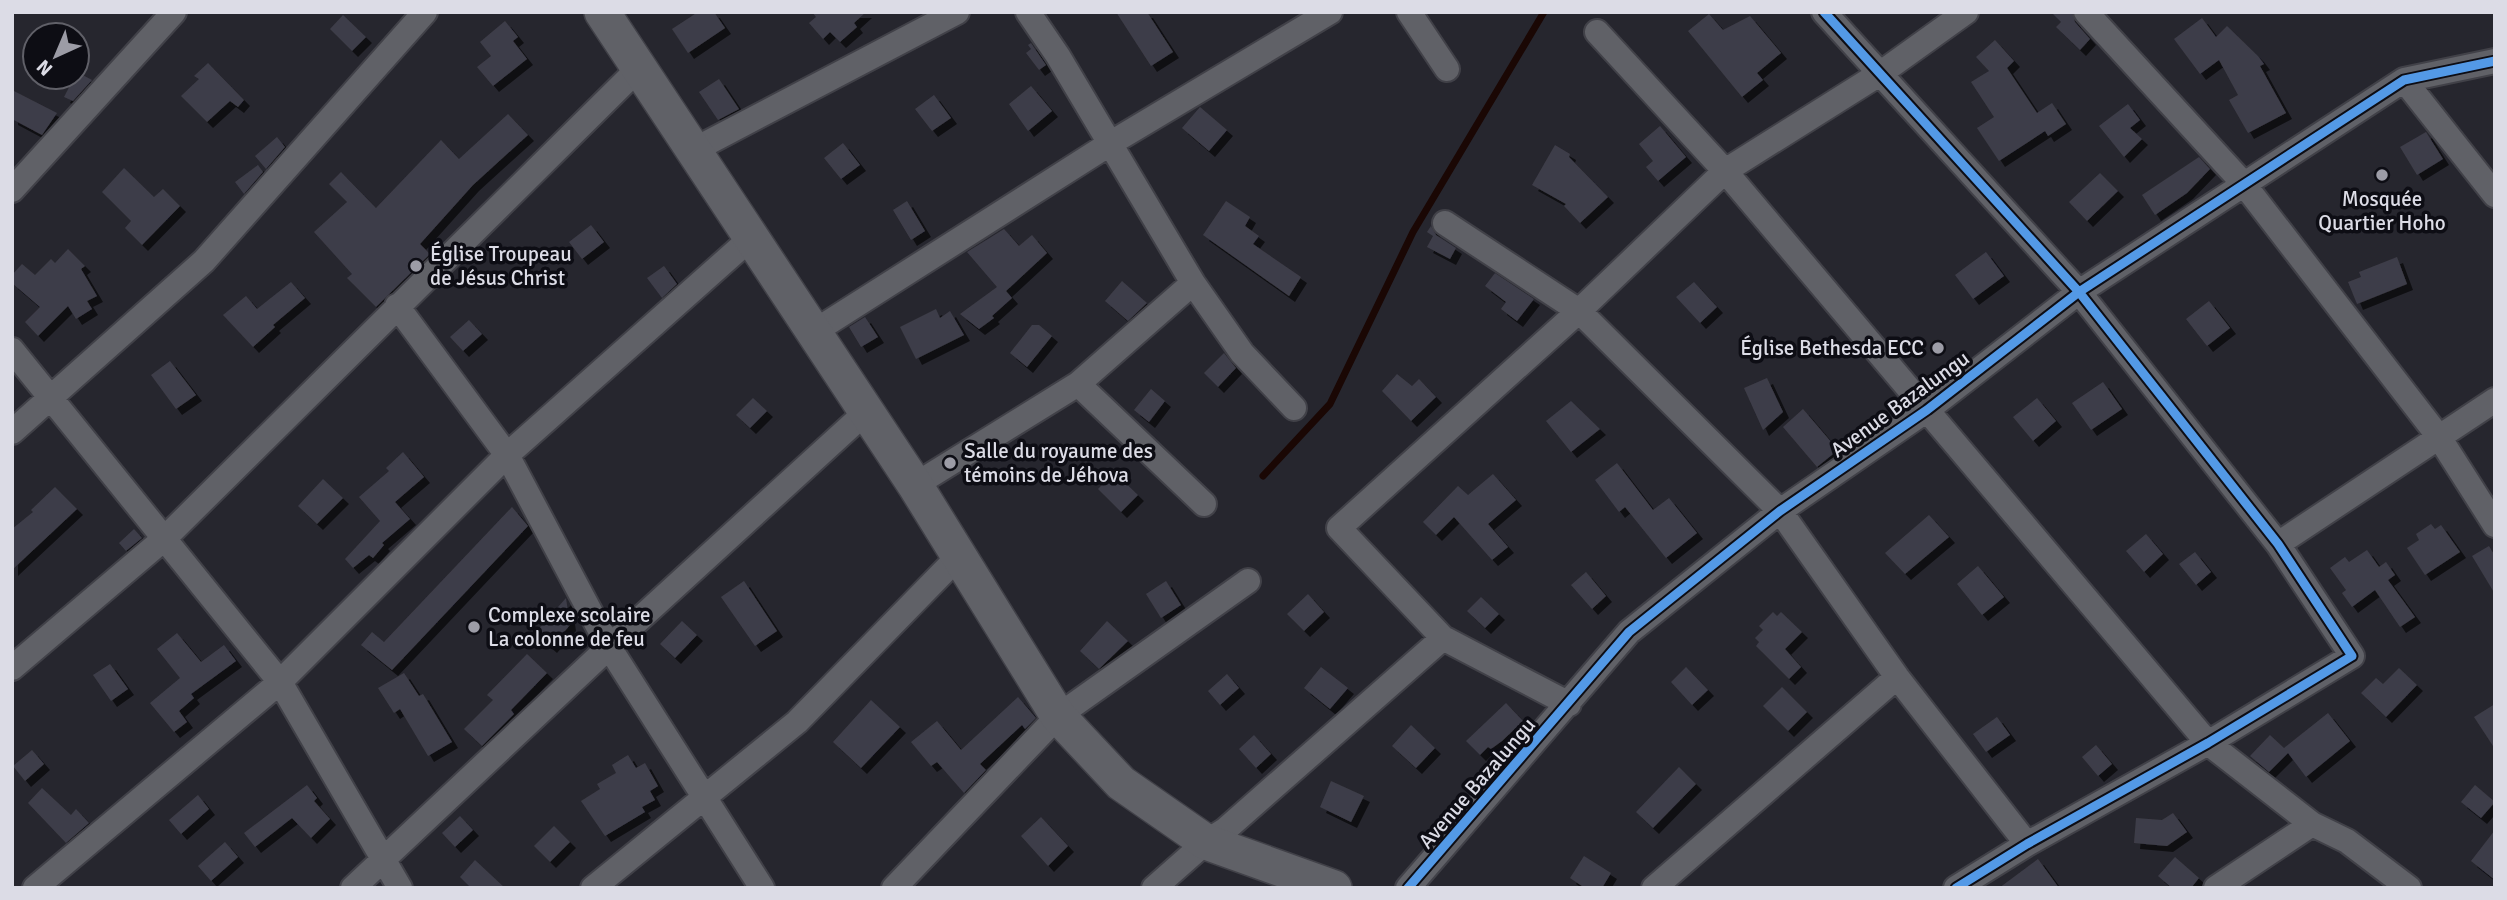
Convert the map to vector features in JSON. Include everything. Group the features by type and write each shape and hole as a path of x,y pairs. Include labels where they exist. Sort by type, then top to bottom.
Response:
{"street":[{"path":"12,190 174,12"},
{"path":"12,432 204,261 425,12"},
{"path":"602,12 915,485 1058,716 1121,783 1206,842 1334,888"},
{"path":"692,151 957,12"},
{"path":"1028,12 1111,143 1193,283 1242,353 1294,408"},
{"path":"812,333 1111,143 1330,12"},
{"path":"1409,12 1447,69"},
{"path":"1824,12 2079,292 2278,544 2352,656 2208,743 2027,844 1956,888"},
{"path":"1569,704 1443,638 1339,528 1579,311 1725,171 1881,74 1966,12"},
{"path":"2085,12 2243,183 2439,437 2495,525"},
{"path":"1597,32 1725,171 2208,743 2312,824 2347,841 2409,888"},
{"name":"Avenue Bazalungu","path":"1408,888 1629,632 1780,511 1927,410 2079,292 2404,80 2495,61"},
{"path":"12,668 165,538 639,68"},
{"path":"2404,80 2495,195"},
{"path":"1445,223 1579,311 1780,511 1897,677 2027,844"},
{"path":"35,888 280,682 507,455 751,238"},
{"path":"915,485 1078,384 1193,283"},
{"path":"397,306 507,455 609,647 703,799 762,888"},
{"path":"12,350 280,682 400,888"},
{"path":"1078,384 1204,504"},
{"path":"2278,544 2495,400"},
{"path":"353,888 382,857 866,412"},
{"path":"593,888 797,722 959,556"},
{"path":"894,888 1058,716 1248,582"},
{"path":"1154,888 1206,842 1225,830 1443,638"},
{"path":"1654,888 1897,677"},
{"path":"2216,888 2312,824"}],"building":[{"path":"698,12 714,12 725,28 688,53 672,29"},
{"path":"812,12 866,12 854,23 857,27 840,42 830,32 823,39 809,23 816,17"},
{"path":"1116,12 1147,12 1173,52 1151,66"},
{"path":"2051,12 2072,12 2075,22 2090,39 2080,50 2056,27 2061,22"},
{"path":"1709,14 1723,30 1750,16 1781,53 1757,73 1763,80 1742,97 1688,31"},
{"path":"343,15 366,37 352,51 330,29"},
{"path":"2202,18 2216,37 2227,26 2258,56 2264,64 2260,66 2286,113 2248,133 2229,100 2238,95 2219,60 2200,74 2174,39"},
{"path":"505,21 518,37 513,41 527,59 493,86 477,67 491,56 480,42"},
{"path":"1995,40 2014,61 2007,68 2037,113 2052,103 2066,124 2048,136 2045,131 1999,161 1977,128 1994,117 1971,82 1989,71 1976,57"},
{"path":"1031,43 1046,65 1039,70 1026,53 1031,49 1028,45"},
{"path":"208,63 244,100 238,107 230,101 207,122 181,96 199,79 194,76"},
{"path":"719,79 739,109 718,120 699,92"},
{"path":"1031,86 1052,111 1028,131 1009,104"},
{"path":"12,90 57,113 42,135 12,119"},
{"path":"67,91 82,91 73,101 64,97"},
{"path":"934,95 951,118 932,131 915,109"},
{"path":"2128,104 2140,120 2130,128 2142,139 2124,157 2099,126"},
{"path":"1200,107 1227,130 1209,151 1182,128"},
{"path":"508,114 528,135 473,185 420,244 430,254 376,307 347,278 352,274 314,232 347,202 329,184 341,172 376,208 441,140 459,159"},
{"path":"1660,126 1686,157 1658,181 1646,167 1653,161 1639,144"},
{"path":"2426,132 2443,159 2417,175 2400,147"},
{"path":"277,137 285,147 266,169 255,156"},
{"path":"843,143 860,165 841,179 824,158"},
{"path":"1555,145 1570,154 1569,157 1608,197 1580,223 1564,206 1566,204 1532,185"},
{"path":"2199,157 2210,169 2187,193 2155,215 2142,195"},
{"path":"258,165 263,172 244,194 235,182"},
{"path":"124,168 154,197 163,189 180,206 142,245 125,228 131,221 102,192"},
{"path":"2100,173 2118,191 2087,221 2069,202"},
{"path":"907,201 925,231 911,240 893,210"},
{"path":"1226,201 1250,217 1245,226 1259,236 1253,244 1301,277 1289,296 1203,235"},
{"path":"591,225 604,242 582,259 569,242"},
{"path":"1431,226 1436,235 1456,248 1450,259 1427,247 1433,236 1427,232"},
{"path":"1004,229 1019,246 1032,235 1047,253 1006,291 1012,298 992,316 994,318 979,329 960,314 997,287 967,252"},
{"path":"68,249 85,266 81,269 97,296 87,301 92,309 76,319 68,306 38,336 25,322 40,307 12,283 12,275 22,264 35,275 51,259 55,263"},
{"path":"1986,252 2004,276 1973,299 1955,275"},
{"path":"2397,257 2407,284 2357,304 2348,282 2361,277 2359,272"},
{"path":"664,266 677,284 662,298 647,278"},
{"path":"1495,273 1534,299 1517,321 1501,309 1506,302 1485,286"},
{"path":"1122,281 1147,303 1128,321 1105,301"},
{"path":"291,282 305,298 273,325 275,327 253,347 223,315 246,296 257,309"},
{"path":"1694,282 1717,307 1700,323 1676,297"},
{"path":"2209,301 2230,328 2207,346 2186,319"},
{"path":"936,309 940,318 950,311 964,335 916,359 900,327"},
{"path":"865,317 878,337 861,347 849,327"},
{"path":"469,320 482,334 463,351 450,337"},
{"path":"1032,325 1039,325 1052,336 1027,367 1010,353"},
{"path":"1224,353 1236,368 1218,387 1204,373"},
{"path":"170,361 196,395 176,409 151,375"},
{"path":"1397,374 1412,386 1419,379 1436,397 1411,421 1382,391"},
{"path":"1767,378 1783,412 1763,430 1744,388"},
{"path":"2103,382 2122,409 2091,430 2072,403"},
{"path":"1151,389 1165,401 1149,422 1134,410"},
{"path":"753,398 767,411 750,428 736,415"},
{"path":"2037,398 2056,421 2033,441 2013,417"},
{"path":"1571,401 1600,429 1571,452 1546,421"},
{"path":"1803,409 1838,450 1817,467 1783,427"},
{"path":"403,452 424,477 395,502 410,519 382,543 384,545 373,558 369,555 353,568 345,559 380,521 359,497 389,471 386,468"},
{"path":"1617,463 1653,510 1669,498 1697,533 1666,558 1625,507 1619,512 1595,480"},
{"path":"1114,472 1138,495 1121,512 1098,489"},
{"path":"1493,474 1516,500 1488,524 1508,547 1492,560 1454,517 1436,535 1423,522 1458,486 1468,495"},
{"path":"323,479 343,498 317,524 298,506"},
{"path":"55,487 77,509 12,570 12,529 33,512 31,510"},
{"path":"512,507 528,526 392,670 361,645 372,632 384,642"},
{"path":"1929,515 1949,537 1905,574 1885,553"},
{"path":"2431,524 2435,529 2441,525 2460,552 2425,575 2407,548 2419,540 2416,534"},
{"path":"134,529 142,538 126,551 119,543"},
{"path":"2146,534 2163,554 2144,572 2126,551"},
{"path":"2489,546 2495,556 2495,594 2472,556"},
{"path":"2367,550 2379,567 2386,562 2395,575 2388,580 2415,617 2400,627 2375,590 2352,607 2342,593 2346,590 2330,568 2345,557 2349,562"},
{"path":"2195,552 2211,572 2196,585 2179,564"},
{"path":"1978,566 2004,597 1982,615 1957,584"},
{"path":"1586,572 1606,596 1592,609 1571,585"},
{"path":"744,581 777,631 755,646 721,597"},
{"path":"1166,581 1181,605 1161,618 1146,594"},
{"path":"1308,594 1324,612 1304,631 1287,614"},
{"path":"1481,597 1499,614 1485,628 1467,611"},
{"path":"566,598 570,625 551,647 535,633"},
{"path":"1773,612 1777,616 1781,612 1802,632 1785,649 1801,667 1789,679 1756,646 1759,642 1755,638 1763,630 1759,626"},
{"path":"682,621 697,635 675,658 660,644"},
{"path":"1107,621 1128,641 1099,669 1080,651"},
{"path":"177,633 201,662 224,645 236,661 191,694 194,698 179,711 187,722 174,732 150,703 180,678 157,649"},
{"path":"527,654 547,673 511,710 514,714 482,746 464,729 493,700 487,695"},
{"path":"110,664 128,689 111,701 93,675"},
{"path":"1321,667 1348,688 1330,709 1304,688"},
{"path":"1686,667 1708,690 1692,705 1671,682"},
{"path":"2399,668 2417,685 2386,717 2361,693 2376,678 2383,684"},
{"path":"404,673 419,696 423,694 452,742 428,756 400,709 394,713 378,688"},
{"path":"1227,674 1239,688 1220,705 1208,691"},
{"path":"1782,687 1807,712 1788,731 1763,706"},
{"path":"1018,697 1036,718 1025,729 1022,725 980,764 986,770 964,793 937,762 931,766 911,742 937,721 961,750"},
{"path":"871,700 900,727 861,768 833,742"},
{"path":"1506,703 1523,721 1502,741 1491,749 1488,747 1480,755 1466,741"},
{"path":"2495,704 2495,749 2474,717"},
{"path":"2328,713 2350,741 2306,777 2288,753 2269,772 2250,756 2270,735 2284,748"},
{"path":"1997,717 2010,735 1986,752 1973,734"},
{"path":"1411,725 1435,748 1416,768 1392,746"},
{"path":"1254,735 1271,754 1256,768 1239,749"},
{"path":"2096,745 2112,764 2098,776 2082,757"},
{"path":"32,750 44,764 25,781 13,766"},
{"path":"628,755 636,768 645,763 658,786 650,791 655,800 642,807 645,812 605,836 581,801 600,789 597,784 616,773 612,765"},
{"path":"1679,767 1696,784 1653,828 1636,812"},
{"path":"1331,781 1364,796 1351,822 1320,807"},
{"path":"307,785 317,798 314,801 330,819 311,838 292,818 255,847 244,833"},
{"path":"2475,785 2495,802 2481,818 2461,802"},
{"path":"42,788 71,815 76,809 89,823 66,843 28,803"},
{"path":"198,795 209,809 181,834 169,820"},
{"path":"2173,813 2187,832 2167,846 2134,843 2136,818 2162,820"},
{"path":"460,816 473,830 455,847 442,833"},
{"path":"1041,817 1068,846 1048,866 1021,836"},
{"path":"554,826 570,842 550,862 534,846"},
{"path":"2495,830 2495,880 2471,861"},
{"path":"225,842 238,857 211,881 198,866"},
{"path":"1584,856 1611,873 1602,888 1585,888 1570,878"},
{"path":"2175,857 2199,878 2191,888 2172,888 2158,876"},
{"path":"2038,859 2059,888 1999,888"},
{"path":"475,860 505,888 471,888 460,877"}],"waterway":[{"path":"1263,476 1330,404 1413,232 1544,12"}],"cycle path":[{"path":"1824,12 2079,292 2278,544 2352,656 2208,743 2027,844 1956,888"},
{"path":"1408,888 1629,632 1780,511 1927,410 2079,292 2404,80 2495,61"}],"place":[{"name":"Mosquée Quartier Hoho","path":"2382,175"},
{"name":"Église Troupeau de Jésus Christ","path":"416,266"},
{"name":"Église Bethesda ECC","path":"1938,348"},
{"name":"Salle du royaume des témoins de Jéhova","path":"950,463"},
{"name":"Complexe scolaire La colonne de feu","path":"474,627"}]}
